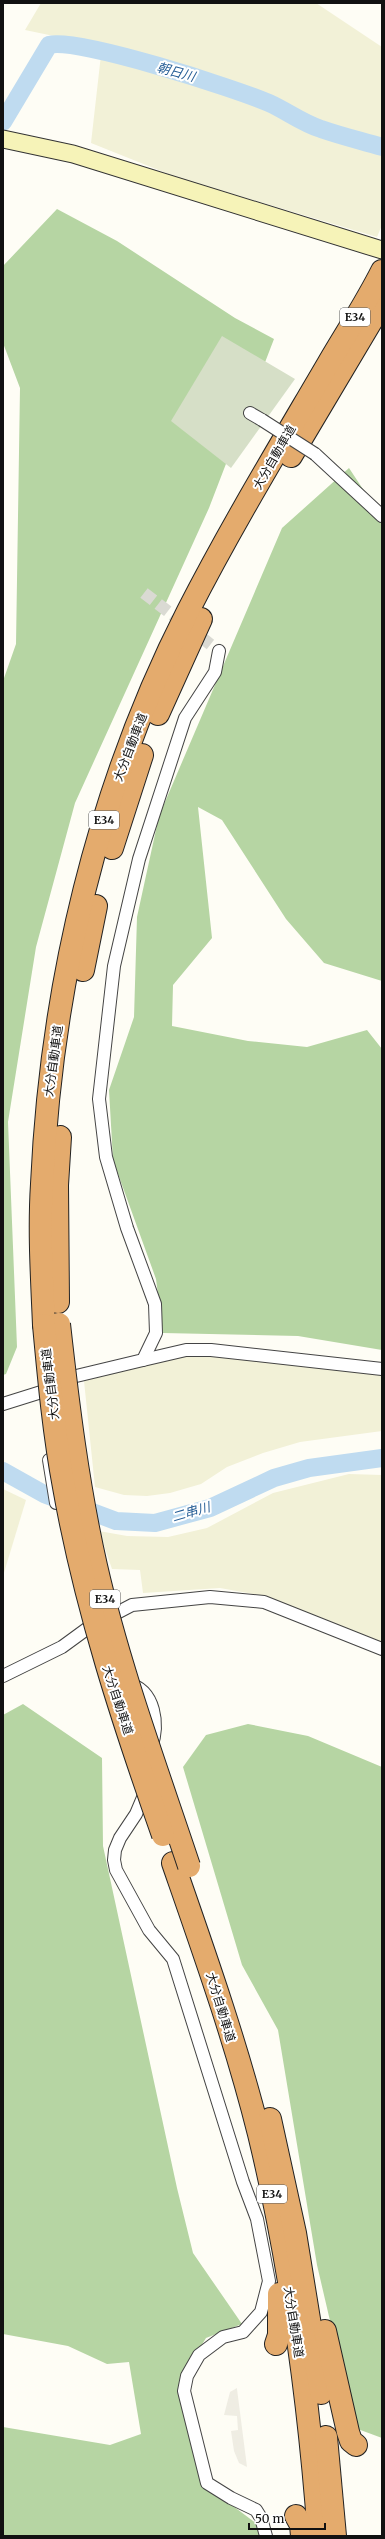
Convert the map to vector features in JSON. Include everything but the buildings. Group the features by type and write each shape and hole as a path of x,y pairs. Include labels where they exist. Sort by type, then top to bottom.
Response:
{"highway":[{"name":"大分自動車道","path":"335,368 382,271"},
{"name":"大分自動車道","path":"335,2536 325,2423 288,2195 254,2060 122,1712 81,1570 64,1487 51,1398 51,1324 41,1264 41,1185 47,1105 74,931 96,847 134,734 165,658 225,541 335,368 382,303"},
{"name":"大分自動車道","path":"181,1865 258,2133 289,2289 311,2425 320,2536"},
{"path":"258,2133 279,2289 279,2335 276,2344"},
{"path":"288,2195 322,2321 348,2432 351,2441 356,2445"}],"street":[{"path":"3,139 23,145 73,154 382,250"},
{"path":"250,413 315,454 382,516"},
{"path":"143,1360 156,1333 155,1304 127,1228 106,1157 99,1100 114,966 139,859 185,718 215,672 219,651"},
{"path":"3,1404 42,1393 70,1382 72,1377 186,1350 211,1350 382,1369"},
{"path":"42,1393 51,1478 60,1522 88,1628 102,1669 115,1680 142,1688 148,1696 153,1711 156,1732 147,1758 147,1787 136,1814 115,1850 116,1870 150,1930 173,1958 243,2182 257,2219 269,2281 261,2312 243,2332 222,2337 199,2355 187,2376 184,2391 207,2483 256,2510 261,2518 266,2536"},
{"path":"3,1676 62,1647 88,1628 132,1605 210,1597 264,1602 382,1649"}],"green space":[{"path":"41,3 316,3 382,47 382,225 377,237 176,177 91,143 102,46 25,30"},
{"path":"57,209 117,241 235,318 274,339 209,508 75,803 36,947 8,1122 17,1347 6,1374 3,1375 3,681 16,644 20,388 3,343 3,266"},
{"path":"222,336 295,379 231,468 171,421"},
{"path":"349,468 382,518 382,981 324,963 286,919 222,820 198,807 212,938 173,985 172,1026 248,1041 307,1047 367,1030 382,1049 382,1350 298,1336 163,1333 156,1279 113,1160 109,1090 134,1017 137,917 159,816 282,528"},
{"path":"198,1354 382,1373 382,1431 300,1442 263,1453 227,1467 201,1484 170,1493 147,1496 124,1495 95,1487 84,1381 178,1357"},
{"path":"349,1474 382,1475 382,1642 265,1596 220,1588 143,1593 140,1570 112,1569 99,1531 127,1536 168,1537 207,1528 273,1493"},
{"path":"3,1489 26,1500 3,1576"},
{"path":"23,1704 102,1758 103,1846 177,2188 193,2253 242,2324 206,2338 179,2382 201,2482 273,2536 3,2536 3,2427 110,2445 141,2434 129,2362 107,2364 68,2346 3,2334 3,1715"},
{"path":"248,1724 308,1736 382,1767 382,2438 355,2428 317,2265 278,2030 242,1965 183,1767 206,1735"}],"shaded area":[{"path":"237,2388 247,2467 239,2463 234,2451 231,2431 238,2430 237,2416 224,2415 230,2392"}],"waterway":[{"name":"朝日川","path":"3,122 49,45 65,45 122,56 193,76 269,103 314,126 382,147"},
{"name":"二串川","path":"3,1471 44,1494 116,1521 155,1523 210,1508 274,1478 309,1468 382,1458"}],"tunnel":[{"path":"144,593 219,651"}]}
